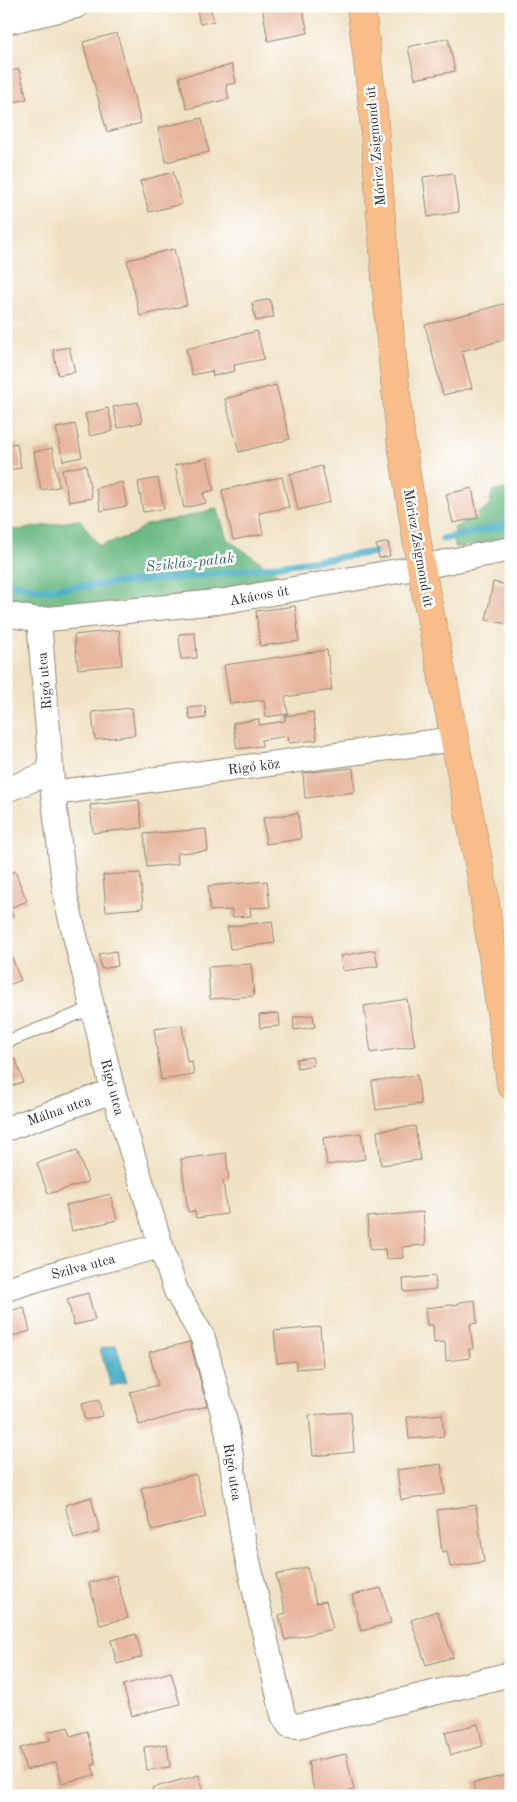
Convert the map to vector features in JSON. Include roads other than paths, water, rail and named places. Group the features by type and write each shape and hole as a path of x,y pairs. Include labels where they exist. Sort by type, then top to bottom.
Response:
{"main road":[{"name":"Móricz Zsigmond út","path":"361,6 373,108 390,335 401,440 421,567 481,876 511,1085"}],"street":[{"path":"6,22 76,6"},
{"name":"Akácos út","path":"6,614 39,620 225,601 511,550"},
{"name":"Rigó utca","path":"39,620 52,783 66,898 113,1091 161,1246 176,1291 203,1338 227,1429 243,1539 283,1715 289,1725 298,1726 511,1674"},
{"name":"Rigó köz","path":"6,790 52,783 455,739"},
{"name":"Málna utca","path":"6,1129 113,1091"},
{"name":"Szilva utca","path":"6,1289 70,1269 161,1246"}],"lane":[{"path":"6,1042 93,1008"}],"water":[{"path":"116,1345 127,1382 111,1386 100,1349"}],"waterway":[{"name":"Sziklás-patak","path":"443,539 511,524"},
{"name":"Sziklás-patak","path":"6,582 40,590 218,574 376,552"}]}
